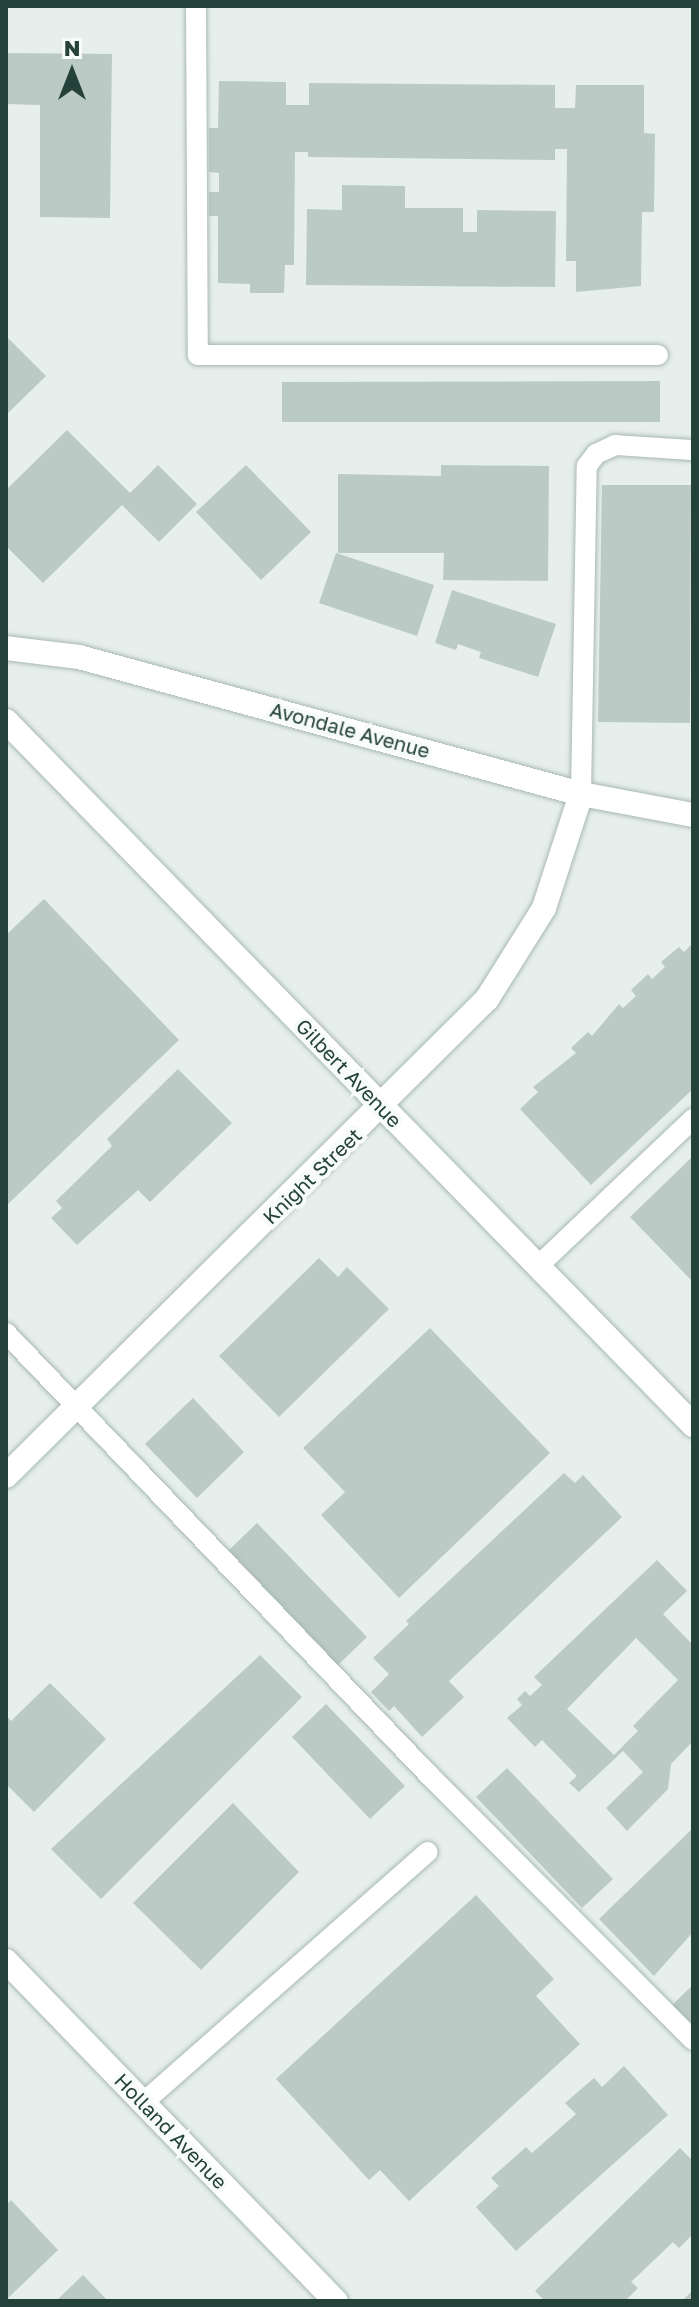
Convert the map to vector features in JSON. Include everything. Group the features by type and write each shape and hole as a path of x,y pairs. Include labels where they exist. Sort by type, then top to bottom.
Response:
{"street":[{"name":"Avondale Avenue","path":"6,648 79,657 581,794 693,815"},
{"name":"Gilbert Avenue","path":"6,721 693,1425"},
{"name":"Knight Street","path":"6,1476 383,1107 487,999 520,952 544,908 581,794"},
{"name":"Holland Avenue","path":"6,1961 336,2301"}],"lane":[{"path":"196,6 198,355 658,355"},
{"path":"581,794 587,466 596,454 615,445 693,450"},
{"path":"538,1266 693,1119"},
{"path":"6,1333 429,1775 693,2040"},
{"path":"144,2102 428,1852"}],"building":[{"path":"6,53 112,54 110,218 40,217 40,105 6,104"},
{"path":"219,81 286,82 286,105 309,105 309,83 555,85 555,108 575,108 576,85 644,85 644,133 655,134 654,212 642,212 641,286 576,292 576,261 566,261 567,149 555,149 555,160 308,157 308,152 295,152 294,265 285,265 284,293 250,293 250,284 218,283 218,216 209,216 209,192 219,192 219,173 209,172 209,128 218,128"},
{"path":"342,185 405,186 405,208 463,208 463,232 477,232 477,210 556,211 555,287 306,285 307,209 342,210"},
{"path":"6,336 46,376 6,415"},
{"path":"660,381 660,422 282,422 282,382"},
{"path":"67,430 130,493 158,465 197,504 159,542 122,505 43,583 6,546 6,490"},
{"path":"246,465 311,532 261,580 196,512"},
{"path":"441,465 549,466 548,581 443,580 444,553 338,553 338,474 441,476"},
{"path":"602,485 691,485 690,723 598,722"},
{"path":"336,553 434,585 417,636 319,603"},
{"path":"452,590 556,624 538,677 479,658 481,652 458,644 456,650 435,643"},
{"path":"44,899 179,1040 6,1206 6,935"},
{"path":"693,943 693,1089 591,1185 520,1109 538,1092 533,1087 576,1053 571,1048 588,1032 592,1036 619,1004 623,1008 636,996 631,990 648,974 652,979 665,967 661,962 679,947 684,952"},
{"path":"178,1069 232,1123 150,1202 138,1190 77,1245 51,1218 62,1208 56,1201 112,1146 107,1139"},
{"path":"693,1156 693,1282 630,1217"},
{"path":"319,1258 338,1277 347,1267 389,1309 279,1417 219,1356"},
{"path":"430,1328 550,1453 399,1598 321,1515 345,1492 303,1448"},
{"path":"193,1398 244,1452 197,1498 145,1444"},
{"path":"564,1473 575,1483 583,1475 622,1517 449,1681 464,1697 422,1737 394,1706 389,1711 371,1692 389,1674 373,1658 409,1624 406,1621"},
{"path":"257,1523 367,1637 338,1665 229,1550"},
{"path":"657,1560 687,1591 663,1614 693,1645 693,1741 671,1764 668,1789 627,1831 606,1808 643,1772 623,1751 579,1792 569,1783 577,1776 542,1740 535,1747 507,1718 522,1705 517,1699 525,1691 530,1696 542,1685 534,1677","holes":["636,1638 678,1680 633,1726 638,1731 614,1755 567,1709"]},
{"path":"260,1655 302,1697 101,1899 51,1849"},
{"path":"50,1683 106,1739 34,1812 6,1784 6,1715 11,1721"},
{"path":"326,1704 405,1786 370,1819 292,1737"},
{"path":"507,1768 613,1879 582,1908 476,1797"},
{"path":"233,1803 299,1872 201,1970 133,1903"},
{"path":"693,1828 693,1932 654,1976 599,1919"},
{"path":"476,1895 554,1979 536,1996 580,2044 409,2201 380,2170 369,2180 276,2079"},
{"path":"693,1985 693,2029 671,2006"},
{"path":"624,2066 668,2115 516,2251 476,2207 499,2186 491,2178 526,2147 532,2153 576,2114 565,2103 594,2078 602,2087"},
{"path":"680,2148 693,2161 693,2234 679,2248 673,2242 631,2282 638,2288 625,2301 545,2301 535,2291"},
{"path":"11,2200 58,2250 6,2300 6,2205"},
{"path":"83,2275 108,2301 56,2301"},
{"path":"693,2290 693,2301 682,2301"}]}
